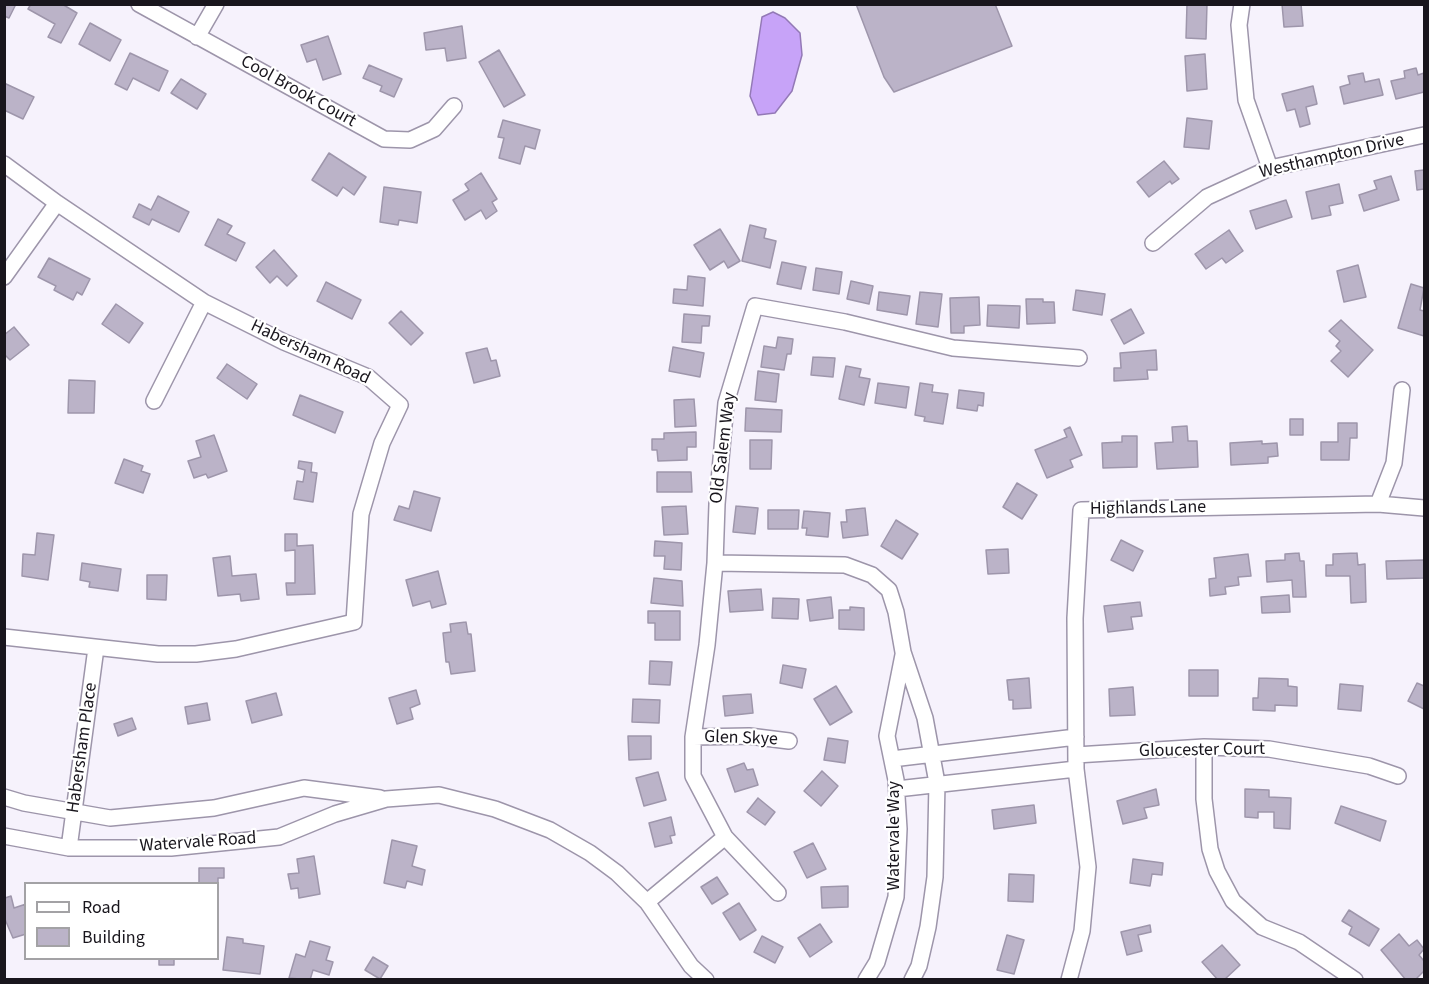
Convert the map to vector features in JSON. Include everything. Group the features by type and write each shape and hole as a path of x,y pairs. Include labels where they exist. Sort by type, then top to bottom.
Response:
{"street":[{"name":"Cool Brook Court","path":"140,4 384,139 410,140 426,133 434,129 454,106"},
{"path":"197,37 216,4"},
{"path":"1242,4 1239,25 1246,100 1270,168"},
{"name":"Westhampton Drive","path":"1153,243 1207,197 1270,168 1425,135"},
{"name":"Habersham Road","path":"4,164 57,203 204,302 284,342 368,377 400,405 382,443 361,514 354,622 236,649 196,654 158,654 4,637"},
{"path":"4,278 57,203"},
{"path":"154,401 204,302"},
{"name":"Old Salem Way","path":"778,893 724,837 693,776 693,737 707,645 726,403 755,306 845,322 953,348 1079,358"},
{"path":"1378,504 1394,463 1402,390"},
{"name":"Highlands Lane","path":"1069,980 1082,932 1088,867 1076,762 1075,618 1081,510 1378,504 1425,508"},
{"name":"Watervale Way","path":"715,562 845,565 872,575 889,590 896,612 903,652 924,718 937,783 935,877 928,927 919,966 912,980"},
{"name":"Habersham Place","path":"69,848 96,648"},
{"name":"Watervale Way","path":"866,980 877,962 896,897 899,829 897,789 887,736 903,652"},
{"name":"Glen Skye","path":"693,737 749,736 789,741"},
{"path":"892,759 1076,737"},
{"path":"1204,747 1204,799 1210,849 1217,871 1233,901 1262,927 1299,942 1354,980"},
{"name":"Gloucester Court","path":"897,789 1076,762 1204,747 1269,749 1369,766 1398,776"},
{"name":"Watervale Road","path":"4,797 24,803 110,818 214,808 304,788 386,799 439,795 495,809 539,826 590,853 617,873 647,902 693,973 706,980"},
{"name":"Watervale Road","path":"4,836 69,848 171,848 279,837 335,814 386,799"},
{"path":"647,902 724,837"}],"shaded area":[{"path":"773,12 785,18 800,33 802,55 792,91 775,113 758,115 750,96 762,17"}],"building":[{"path":"4,4 16,4 9,18 4,16"},
{"path":"31,4 62,4 77,13 61,43 48,37 55,24 28,9"},
{"path":"856,4 995,4 1012,46 894,92 884,77"},
{"path":"1187,4 1207,4 1206,39 1186,38"},
{"path":"1282,4 1301,4 1303,26 1284,27"},
{"path":"90,23 121,40 110,61 79,44"},
{"path":"462,26 466,58 447,61 445,48 426,50 424,33"},
{"path":"328,36 341,74 323,80 316,59 307,62 301,45"},
{"path":"499,50 525,95 504,107 479,62"},
{"path":"130,53 168,71 159,91 133,78 127,90 115,84"},
{"path":"1205,54 1207,89 1187,91 1185,56"},
{"path":"369,65 402,79 394,97 380,91 382,86 363,78"},
{"path":"1416,68 1418,75 1424,73 1424,92 1396,99 1391,81 1405,78 1404,71"},
{"path":"1363,73 1365,82 1379,79 1383,95 1344,104 1340,87 1350,84 1348,76"},
{"path":"181,79 206,94 197,109 171,93"},
{"path":"4,83 34,97 23,119 4,110"},
{"path":"1313,86 1317,104 1306,107 1310,124 1300,127 1295,109 1287,111 1282,94"},
{"path":"1187,118 1212,121 1209,149 1184,147"},
{"path":"503,120 540,130 535,149 525,146 520,164 499,158 504,138 498,137"},
{"path":"329,153 366,177 354,195 343,187 337,196 312,180"},
{"path":"1164,161 1179,179 1172,184 1170,181 1149,197 1137,182"},
{"path":"1424,170 1424,189 1417,190 1415,171"},
{"path":"481,173 497,199 492,202 497,211 486,219 481,210 465,220 453,200 469,190 465,184"},
{"path":"1391,176 1399,200 1364,211 1359,195 1377,189 1374,181"},
{"path":"1339,184 1343,203 1329,206 1331,215 1312,219 1306,192"},
{"path":"384,187 421,192 417,223 399,220 398,225 380,222"},
{"path":"158,196 189,212 179,232 152,219 149,225 133,217 139,204 151,210"},
{"path":"1286,200 1292,217 1256,229 1250,211"},
{"path":"218,219 232,226 227,234 245,243 236,261 205,245"},
{"path":"750,225 766,229 764,238 776,241 770,268 742,261"},
{"path":"720,229 740,261 728,268 724,261 710,270 694,245"},
{"path":"1229,230 1243,251 1226,263 1222,258 1206,269 1195,254"},
{"path":"274,250 297,276 287,286 277,276 270,283 256,267"},
{"path":"49,258 90,279 82,295 77,292 73,300 54,290 56,286 38,277"},
{"path":"782,262 806,267 801,289 777,284"},
{"path":"1358,265 1366,297 1344,302 1337,271"},
{"path":"816,268 842,272 839,294 813,290"},
{"path":"688,276 705,278 703,306 673,303 674,289 687,290"},
{"path":"851,281 873,286 869,304 847,299"},
{"path":"326,282 361,300 352,319 317,301"},
{"path":"1411,284 1424,288 1420,310 1424,311 1424,336 1398,328"},
{"path":"1076,290 1105,294 1102,315 1073,310"},
{"path":"879,292 910,296 907,315 877,310"},
{"path":"920,292 942,294 938,327 916,324"},
{"path":"979,297 980,325 964,326 964,333 951,333 950,298"},
{"path":"1026,299 1043,299 1043,302 1054,302 1055,323 1027,324"},
{"path":"116,304 143,323 129,343 102,324"},
{"path":"988,305 1020,306 1019,328 987,326"},
{"path":"1131,309 1144,333 1124,344 1111,320"},
{"path":"401,311 423,333 411,345 389,323"},
{"path":"684,314 710,316 709,326 702,326 701,343 682,342"},
{"path":"1341,320 1373,350 1348,377 1331,361 1341,351 1336,346 1340,341 1329,331"},
{"path":"14,327 29,345 10,360 4,354 4,335"},
{"path":"778,337 793,339 791,354 787,354 784,370 761,367 764,346 776,348"},
{"path":"673,347 704,353 700,377 669,371"},
{"path":"487,348 491,361 496,360 500,376 474,383 466,353"},
{"path":"1156,350 1157,370 1147,370 1148,379 1114,381 1114,368 1121,368 1120,353"},
{"path":"813,357 835,358 833,377 811,375"},
{"path":"227,364 257,384 247,399 217,378"},
{"path":"846,366 861,369 859,377 870,379 864,405 839,399"},
{"path":"758,371 779,374 776,402 755,400"},
{"path":"69,380 95,381 94,413 68,413"},
{"path":"878,383 909,387 906,408 875,403"},
{"path":"920,383 933,385 932,392 948,394 943,424 924,421 925,417 915,415"},
{"path":"959,390 984,393 983,406 978,405 977,411 957,408"},
{"path":"300,395 343,412 335,433 293,415"},
{"path":"694,399 696,426 675,427 674,400"},
{"path":"746,408 782,410 781,432 745,431"},
{"path":"1290,419 1303,419 1303,435 1290,435"},
{"path":"1338,423 1357,423 1357,438 1350,438 1349,460 1321,460 1321,442 1338,442"},
{"path":"1187,426 1188,441 1197,441 1198,467 1157,469 1155,443 1173,442 1172,427"},
{"path":"1070,427 1082,455 1070,460 1073,467 1047,478 1035,450 1067,437 1064,430"},
{"path":"696,432 696,447 687,447 687,460 658,461 657,450 652,450 652,439 664,439 664,433"},
{"path":"214,435 227,471 208,478 206,474 194,478 188,461 201,457 196,441"},
{"path":"1122,436 1137,436 1137,467 1103,468 1102,443 1122,442"},
{"path":"750,440 772,440 771,469 750,469"},
{"path":"1262,441 1262,444 1277,443 1278,456 1268,457 1268,463 1231,465 1230,443"},
{"path":"124,459 143,466 141,471 150,474 143,493 115,483"},
{"path":"299,461 312,463 311,472 317,473 313,502 294,499 297,481 303,482 305,470 298,468"},
{"path":"657,472 691,472 692,492 657,492"},
{"path":"1017,483 1037,495 1022,519 1003,507"},
{"path":"414,491 440,498 431,531 394,520 399,506 409,509"},
{"path":"686,506 688,534 664,535 662,507"},
{"path":"736,506 758,508 755,534 733,532"},
{"path":"865,508 868,535 843,538 841,522 847,522 846,510"},
{"path":"768,510 799,510 798,529 768,529"},
{"path":"804,511 830,513 828,537 806,535 807,528 802,528"},
{"path":"896,520 918,534 902,559 881,546"},
{"path":"37,533 54,535 48,580 22,576 23,554 35,555"},
{"path":"285,534 297,534 297,546 313,545 315,594 287,595 286,583 295,583 295,550 285,551"},
{"path":"1121,540 1143,551 1133,571 1111,560"},
{"path":"655,541 682,543 681,570 664,569 665,556 654,556"},
{"path":"1008,549 1009,573 988,574 986,550"},
{"path":"1299,553 1300,561 1304,561 1306,597 1293,597 1292,580 1267,582 1266,561 1285,560 1285,554"},
{"path":"1357,553 1358,565 1365,564 1366,602 1351,603 1350,576 1326,576 1326,565 1333,565 1333,554"},
{"path":"1248,554 1251,576 1238,577 1239,585 1225,587 1226,594 1210,596 1209,579 1216,578 1214,558"},
{"path":"230,556 232,576 256,574 259,599 241,601 240,594 218,596 213,558"},
{"path":"1424,560 1424,578 1387,579 1386,561"},
{"path":"82,563 121,569 118,591 89,587 90,582 80,580"},
{"path":"438,571 446,604 432,608 430,601 413,606 406,580"},
{"path":"147,575 167,575 166,600 147,599"},
{"path":"654,578 682,581 683,606 651,603"},
{"path":"761,589 763,610 730,612 728,591"},
{"path":"1289,595 1290,612 1262,613 1261,597"},
{"path":"831,597 833,618 810,621 807,600"},
{"path":"773,598 799,599 798,619 772,618"},
{"path":"1140,602 1142,616 1131,617 1133,629 1108,632 1104,606"},
{"path":"850,607 864,608 864,630 839,629 839,610 850,610"},
{"path":"648,611 680,611 680,640 655,640 655,623 648,623"},
{"path":"466,622 468,634 471,634 475,671 451,674 449,662 446,662 443,633 451,632 450,624"},
{"path":"650,661 672,662 670,685 649,684"},
{"path":"783,665 806,669 802,688 780,683"},
{"path":"1189,670 1218,670 1218,696 1189,696"},
{"path":"1029,678 1031,708 1013,709 1013,700 1009,700 1007,680"},
{"path":"1259,678 1288,679 1288,686 1297,687 1297,706 1275,705 1275,711 1253,710 1253,698 1258,698"},
{"path":"1417,683 1424,686 1424,709 1408,701"},
{"path":"1340,684 1363,686 1361,711 1338,709"},
{"path":"836,686 852,712 830,725 814,699"},
{"path":"1133,687 1135,715 1110,716 1109,689"},
{"path":"416,690 420,704 410,708 413,719 397,724 389,698"},
{"path":"276,693 282,715 252,723 246,701"},
{"path":"751,694 753,713 725,716 723,696"},
{"path":"633,699 660,700 659,723 632,722"},
{"path":"207,703 210,720 188,724 185,707"},
{"path":"132,718 136,729 118,736 114,724"},
{"path":"628,736 651,736 651,759 629,760"},
{"path":"828,738 848,741 845,763 824,760"},
{"path":"744,763 747,770 753,769 758,785 735,792 727,769"},
{"path":"822,771 838,786 821,806 804,791"},
{"path":"658,772 666,800 644,806 636,778"},
{"path":"1156,789 1159,805 1144,808 1147,818 1123,824 1117,801"},
{"path":"1245,789 1269,790 1269,797 1291,798 1290,829 1274,828 1274,812 1258,812 1258,818 1245,817"},
{"path":"758,798 775,812 765,825 747,812"},
{"path":"1034,805 1036,823 994,829 992,810"},
{"path":"1341,806 1386,821 1380,841 1335,823"},
{"path":"671,817 675,835 670,836 672,843 655,847 649,823"},
{"path":"392,840 417,846 412,866 425,870 422,885 407,881 405,888 384,883"},
{"path":"813,843 826,869 807,878 794,852"},
{"path":"314,856 320,894 299,898 298,888 291,889 288,874 299,873 297,859"},
{"path":"1133,859 1163,863 1162,875 1152,874 1150,886 1130,883"},
{"path":"199,868 224,868 224,878 218,878 218,882 199,882"},
{"path":"1009,874 1034,875 1033,902 1008,901"},
{"path":"717,877 728,894 712,904 701,887"},
{"path":"848,886 848,907 822,908 821,887"},
{"path":"4,896 5,898 11,896 14,908 24,905 24,935 13,938 4,917"},
{"path":"739,903 756,930 740,940 723,913"},
{"path":"1349,910 1379,929 1369,946 1349,934 1352,927 1342,921"},
{"path":"820,924 832,942 810,957 798,938"},
{"path":"1150,925 1151,932 1138,935 1142,951 1127,955 1121,932"},
{"path":"1399,934 1409,946 1417,940 1424,949 1419,955 1424,961 1424,971 1415,980 1406,980 1381,950"},
{"path":"1007,935 1024,940 1014,974 997,970"},
{"path":"762,936 783,947 775,963 754,952"},
{"path":"227,937 243,939 243,943 264,946 260,974 223,970"},
{"path":"310,941 330,947 326,960 333,962 329,975 313,970 310,980 289,978 296,954 305,957"},
{"path":"1222,945 1240,965 1224,980 1218,980 1202,962"},
{"path":"373,957 388,966 380,979 365,970"},
{"path":"159,960 174,960 174,965 159,965"}]}
